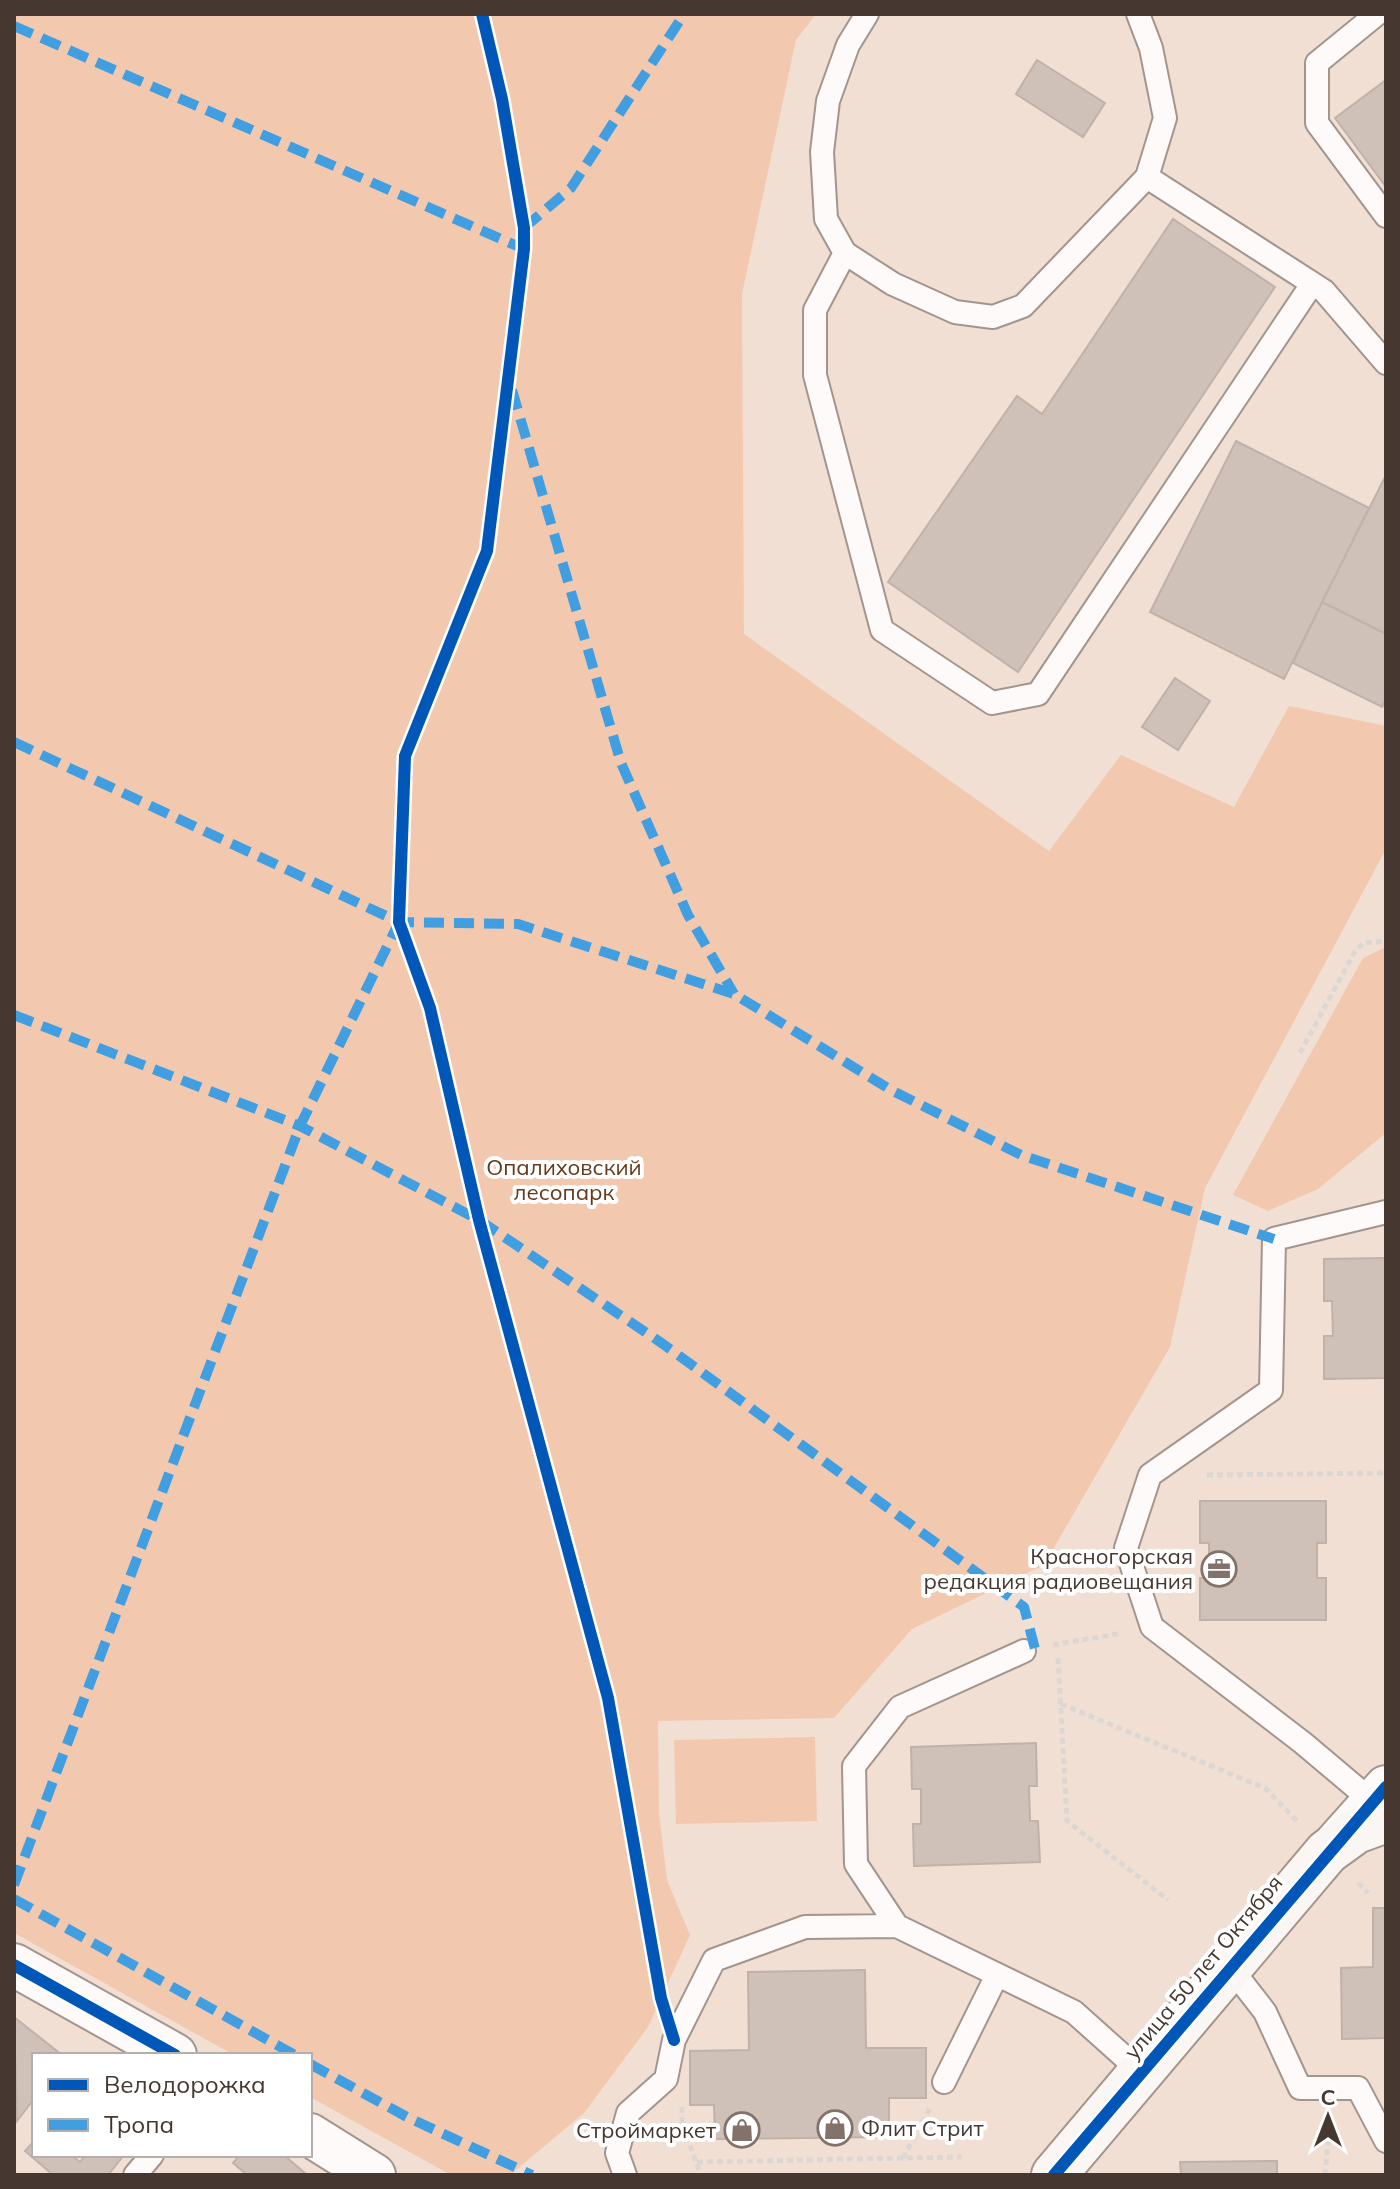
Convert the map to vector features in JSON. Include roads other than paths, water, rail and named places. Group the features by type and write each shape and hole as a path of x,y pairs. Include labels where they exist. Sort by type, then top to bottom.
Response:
{"street":[{"name":"улица 50 лет Октября","path":"1054,2175 1230,1967 1314,1838 1356,1831 1382,1803"},
{"path":"14,1965 171,2053"},
{"path":"312,2136 374,2175"}],"lane":[{"path":"867,14 848,45 828,101 822,152 826,219 845,253 893,284 955,312 993,317 1023,306 1147,177 1165,118 1151,48 1138,14"},
{"path":"1377,14 1317,63 1317,123 1386,216"},
{"path":"1147,177 1324,291 1386,363"},
{"path":"845,253 815,310 815,375 882,630 992,703 1038,694 1312,284"},
{"path":"1382,1803 1152,1627 1126,1548 1150,1475 1271,1390 1274,1239 1386,1212"},
{"path":"897,1926 856,1864 854,1766 900,1707 1024,1651"},
{"path":"625,2175 617,2153 628,2113 666,2079 674,2040 714,1960 805,1927 897,1926 996,1977 1074,2012 1141,2072"},
{"path":"1230,1967 1265,2012 1300,2088 1358,2088 1386,2141"},
{"path":"944,2082 996,1977"},
{"path":"135,2175 150,2157"}],"place":[{"name":"Красногорская редакция радиовещания","path":"1219,1569"},
{"name":"Флит Стрит","path":"835,2128"},
{"name":"Строймаркет","path":"742,2130"}],"park label":[{"name":"Опалиховский лесопарк","path":"564,1180"}]}
